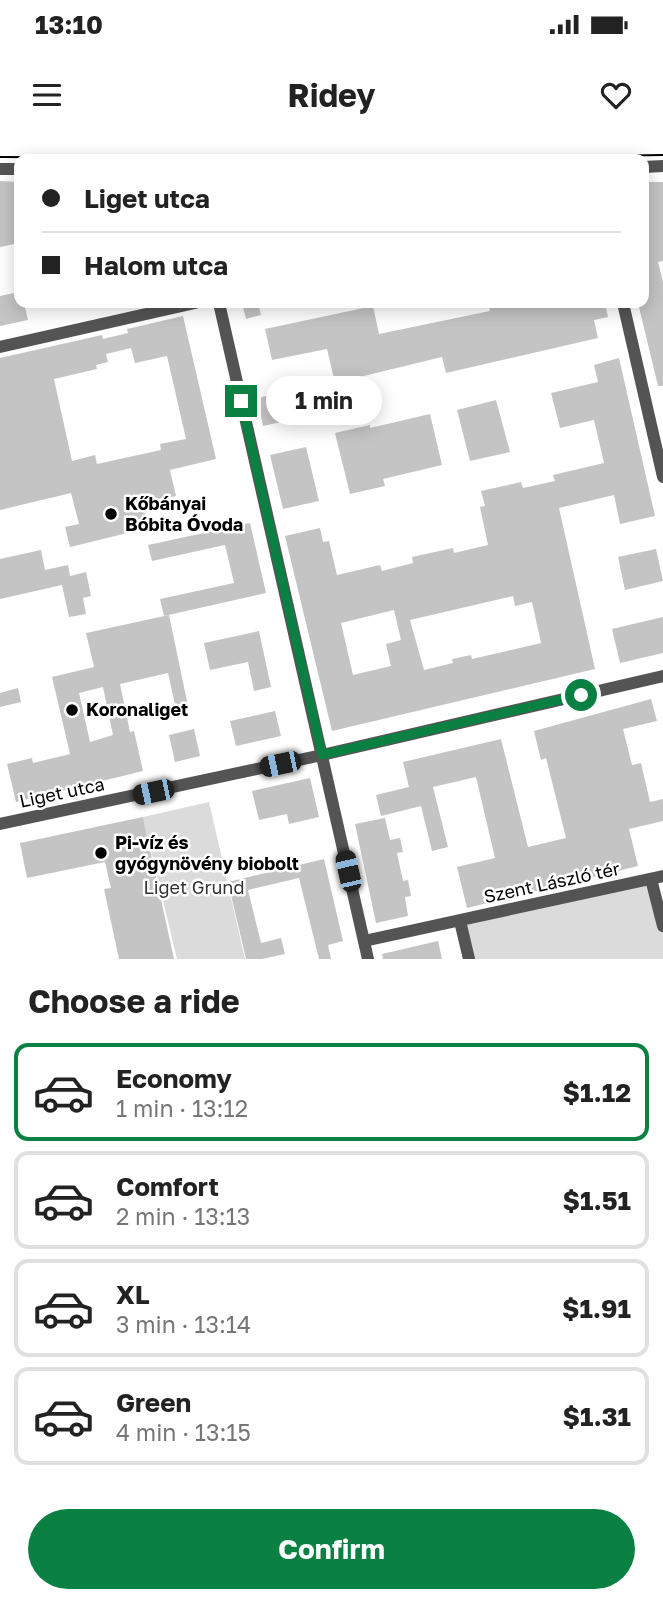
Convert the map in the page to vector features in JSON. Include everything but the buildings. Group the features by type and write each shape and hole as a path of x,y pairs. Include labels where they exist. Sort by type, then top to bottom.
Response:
{"street":[{"path":"0,347 173,308"},
{"path":"220,308 368,959"},
{"path":"623,308 663,477"},
{"name":"Liget utca","path":"0,824 322,755 663,676"},
{"name":"Szent László tér","path":"364,941 657,877 663,926"},
{"path":"460,921 469,959"}],"green space":[{"name":"Liget Grund","path":"209,802 245,959 177,959 143,817"},
{"path":"651,879 663,926 663,959 469,959 460,921"}],"tram line":[{"path":"649,155 663,155"},
{"path":"0,157 14,157"}],"place":[{"name":"Kőbányai Bóbita Óvoda","path":"111,514"},
{"name":"Koronaliget","path":"72,710"},
{"name":"Pi-víz és gyógynövény biobolt","path":"101,853"}],"route":[{"path":"241,401 322,755 581,695"}]}
